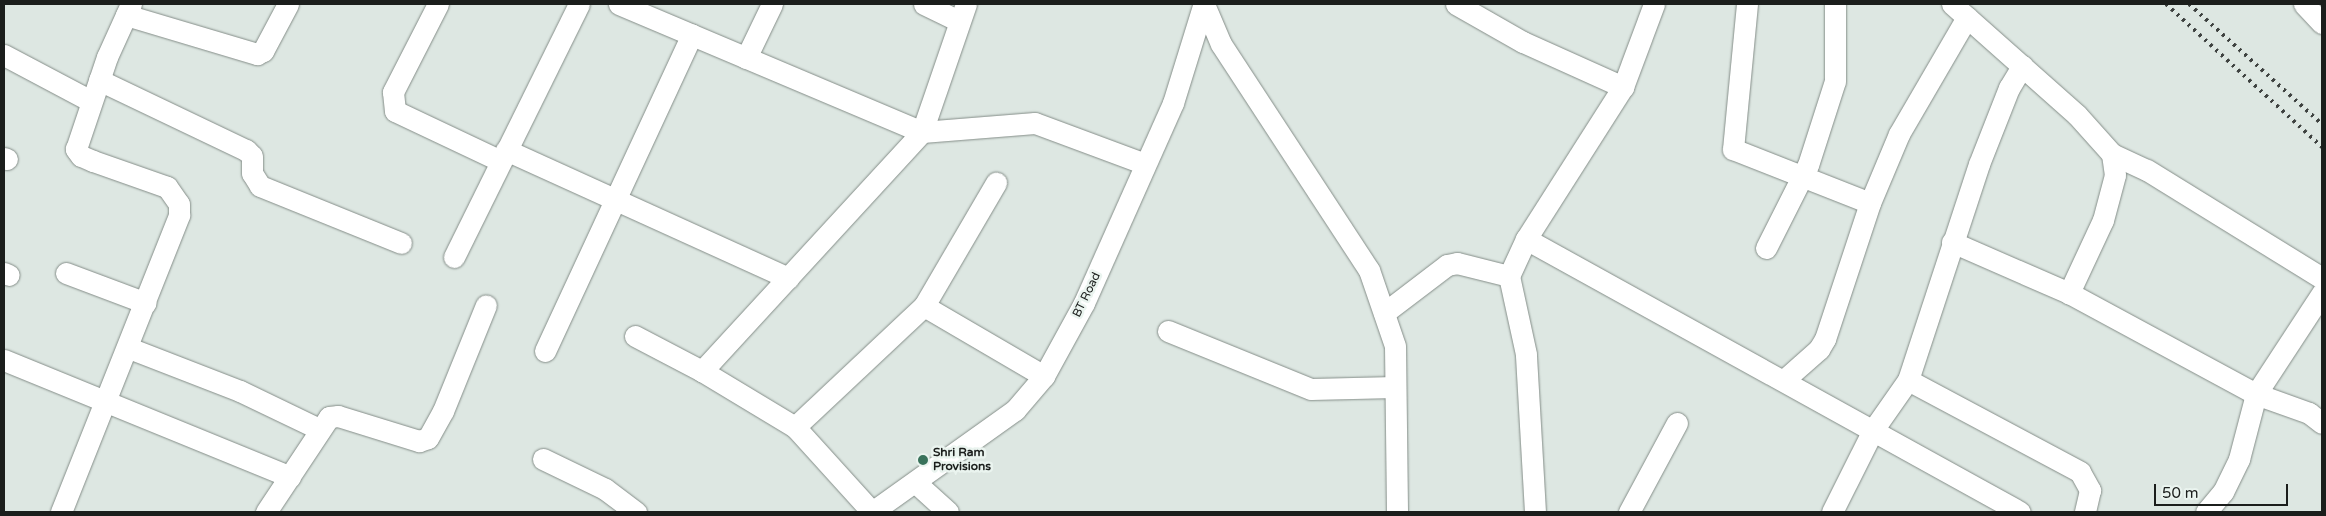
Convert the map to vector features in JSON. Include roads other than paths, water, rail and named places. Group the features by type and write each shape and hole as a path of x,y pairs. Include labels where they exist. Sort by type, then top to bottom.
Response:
{"street":[{"path":"61,512 129,348 179,215 179,204 167,187 81,156 76,149 77,139 91,101 128,9 257,54 263,51 288,4"},
{"path":"438,4 393,92 395,111 616,200 788,278"},
{"path":"454,257 579,4"},
{"path":"619,4 922,132 1035,123 1146,164"},
{"path":"746,58 772,4"},
{"path":"702,371 922,132 963,12 924,4"},
{"path":"1456,4 1523,42 1623,87"},
{"path":"1534,512 1526,354 1509,276 1526,239 1623,87 1654,4"},
{"path":"1747,4 1734,150 1870,203"},
{"path":"1766,248 1802,176 1835,81 1835,4"},
{"path":"2304,4 2322,23"},
{"path":"1204,5 1222,44 1369,270 1394,346 1397,512"},
{"name":"BT Road","path":"872,512 916,483 1015,410 1044,376 1084,303 1173,103 1204,5"},
{"path":"1784,380 1819,350 1825,339 1870,203 1899,134 1959,10 2077,115 2112,154 2147,170 2322,278"},
{"path":"545,352 692,35"},
{"path":"4,55 91,101"},
{"path":"1832,512 1873,430 1908,380 1952,242 2002,105 2022,66"},
{"path":"99,80 246,150 252,156 253,180 260,186 401,243"},
{"path":"2069,293 2103,220 2115,175 2112,154"},
{"path":"795,428 924,306 996,183"},
{"path":"1526,239 2020,512"},
{"path":"1952,242 2069,293 2256,394 2309,413 2322,423"},
{"path":"1384,314 1447,265 1457,263 1509,276"},
{"path":"66,274 146,303"},
{"path":"2206,512 2223,492 2239,459 2256,394 2322,293"},
{"path":"266,512 319,429 329,417 338,416 419,441 428,438 440,418 486,306"},
{"path":"924,306 1044,376"},
{"path":"1168,331 1311,389 1395,387"},
{"path":"635,336 702,371 795,428 872,512"},
{"path":"129,348 240,391 319,429"},
{"path":"4,360 290,477"},
{"path":"1908,380 2080,472 2090,490 2085,512"},
{"path":"1629,512 1677,423"},
{"path":"543,459 605,489 636,512"},
{"path":"916,483 948,512"}],"railway":[{"path":"2166,4 2322,147"},
{"path":"2189,4 2322,124"}],"place":[{"name":"Shri Ram Provisions","path":"923,460"}]}
